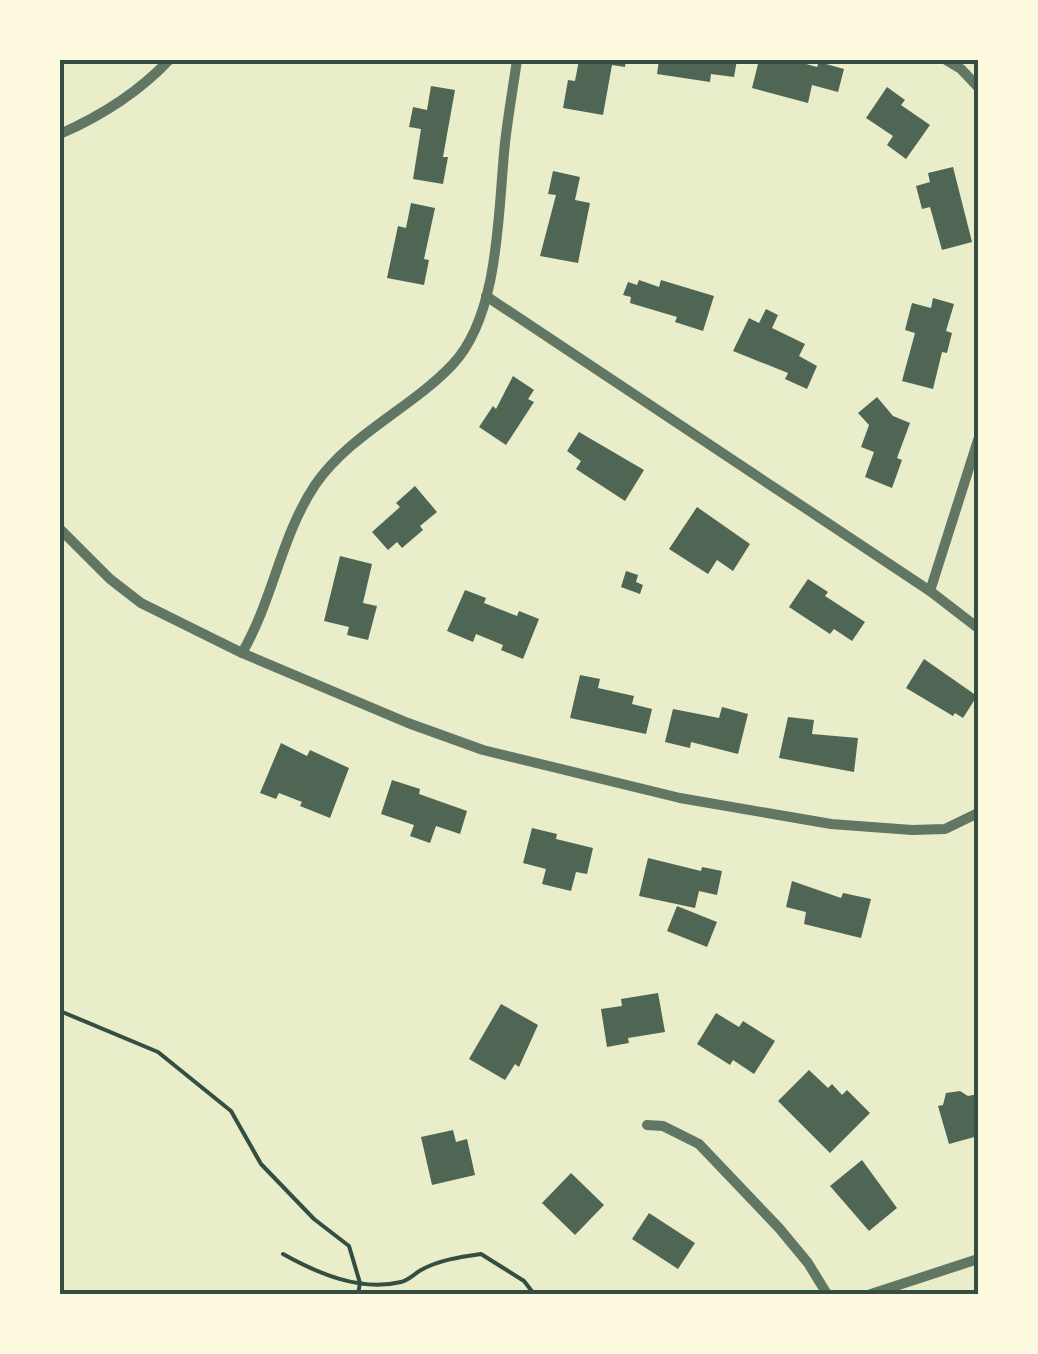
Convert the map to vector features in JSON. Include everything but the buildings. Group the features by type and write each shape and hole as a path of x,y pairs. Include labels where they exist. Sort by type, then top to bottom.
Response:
{"street":[{"path":"60,134 126,98 169,60"},
{"path":"242,653 258,625 298,514 318,482 342,454 454,363 476,328 495,247 517,60"},
{"path":"946,60 978,87"},
{"path":"486,296 930,591 978,628"},
{"path":"930,591 978,440"},
{"path":"60,529 110,579 141,603 242,653 483,750 680,798 831,824 945,829 978,813"},
{"path":"647,1125 663,1126 699,1144 780,1228 827,1294"},
{"path":"870,1294 978,1259"}],"path":[{"path":"60,1011 158,1052 231,1111 261,1164 314,1219 349,1246 360,1284 358,1294"},
{"path":"282,1254 317,1273 360,1284 405,1282 419,1270 449,1259 481,1254 524,1281 534,1294"}]}
